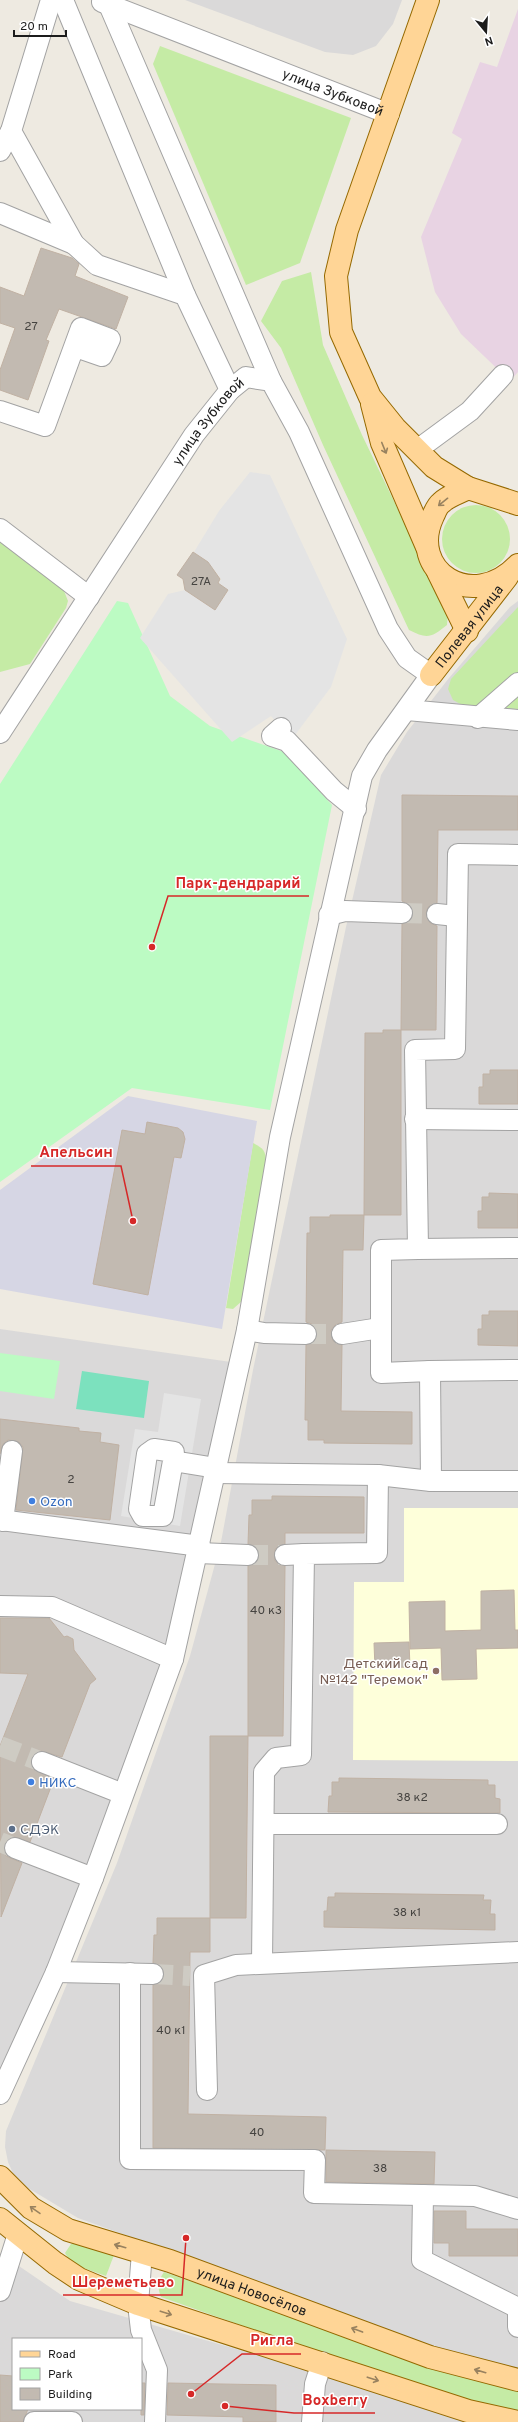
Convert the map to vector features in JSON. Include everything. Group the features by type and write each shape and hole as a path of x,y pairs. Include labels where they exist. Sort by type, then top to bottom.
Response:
{"main road":[{"path":"389,114 428,0"},
{"name":"улица Зубковой","path":"389,114 347,230 336,276 341,332 370,397 395,428 434,467 468,488 518,504"},
{"path":"370,397 382,444 432,558 466,630"},
{"path":"468,488 439,503 428,526 432,558 454,584 465,587 481,587 512,571"},
{"name":"Полевая улица","path":"431,676 512,571"},
{"name":"улица Новосёлов","path":"0,2177 31,2208 68,2230 142,2252 430,2357 518,2380"},
{"path":"0,2219 79,2279 138,2304 322,2362 468,2411 518,2422"}],"street":[{"path":"0,151 11,131 51,0"},
{"path":"63,0 184,295 230,390"},
{"path":"0,2094 56,1972 93,1878 122,1794 173,1659 199,1550 247,1330 280,1137 329,915 356,809 362,776 377,750 431,676 407,658 388,629 299,432 271,381 103,2"},
{"name":"улица Зубковой","path":"103,2 389,114"},
{"path":"11,131 74,244 97,265 184,295"},
{"path":"0,214 74,244"},
{"path":"0,411 45,426 81,328 110,338 102,356 76,347"},
{"path":"417,450 470,411 503,375"},
{"name":"улица Зубковой","path":"0,733 194,435 230,390 246,377 271,381"},
{"path":"0,529 89,597"},
{"path":"478,718 518,683"},
{"path":"407,710 478,718 518,720"},
{"path":"282,728 272,736 288,741 334,791 356,809"},
{"path":"418,1249 415,1050 455,1049 446,915 458,854 518,855"},
{"path":"329,915 345,911 402,913"},
{"path":"415,1119 518,1120"},
{"path":"518,1248 381,1250 380,1328 381,1373 518,1370"},
{"path":"342,1334 380,1328"},
{"path":"247,1330 264,1333 306,1334"},
{"path":"430,1371 431,1481"},
{"path":"12,1451 2,1521 199,1550 248,1555"},
{"path":"173,1461 216,1470 378,1475 431,1481 518,1481"},
{"path":"262,1963 265,1824 264,1772 276,1758 301,1755 294,1555 377,1553 378,1475"},
{"path":"0,1606 52,1607 173,1659"},
{"path":"42,1762 122,1794"},
{"path":"265,1824 497,1824"},
{"path":"15,1848 93,1878"},
{"path":"207,2090 197,1975 236,1965 262,1963 518,1952"},
{"path":"56,1972 153,1974"},
{"path":"130,1973 130,2158 315,2160 314,2193 475,2196 518,2209"},
{"path":"423,2195 422,2260 518,2308 518,2327"},
{"path":"0,2291 18,2234"},
{"path":"142,2252 138,2304 141,2330 157,2370 155,2422"},
{"path":"312,2422 315,2384 322,2362"},
{"path":"34,2422 72,2422"}],"shaded area":[{"path":"185,0 402,0 393,24 376,46 353,55 325,52"},
{"path":"518,9 518,372 510,381 461,334 435,292 421,237 462,139 452,133 480,62 497,67"},
{"path":"250,472 270,475 347,639 331,687 292,739 271,716 232,742 140,638 168,594 185,590 215,610 228,591 219,583 221,579 208,562 194,552 219,511"},
{"path":"518,601 518,2368 442,2349 78,2218 28,2188 13,2173 8,2162 5,2147 6,2131 117,1863 190,1656 221,1542 253,1370 346,927 381,775 407,732 449,678 510,607"},
{"path":"128,1096 257,1121 222,1329 0,1289 0,1190"},
{"path":"0,1329 231,1362 167,1647 104,1828 9,2064 0,2071"},
{"path":"164,1393 201,1399 180,1526 121,1516 135,1429 158,1432"},
{"name":"Детский сад №142 \"Теремок\"","path":"404,1508 518,1508 518,1761 353,1760 354,1582 404,1582"},
{"path":"0,2253 70,2301 488,2422 0,2422"}],"green space":[{"path":"160,46 351,118 300,263 246,285 153,64"},
{"path":"311,272 323,345 362,435 448,613 447,625 433,635 420,635 409,630 323,445 281,348 261,321 282,281"},
{"path":"476,505 489,508 500,515 507,526 510,539 507,552 500,563 489,570 476,573 463,570 452,563 445,552 442,539 445,526 452,515 463,508"},
{"path":"0,537 62,586 68,601 66,608 30,664 0,672"},
{"path":"117,601 128,603 170,696 210,726 284,752 332,805 270,1110 132,1088 0,1182 0,784"},
{"path":"518,607 518,709 464,706 453,700 448,689 451,679"},
{"path":"253,1143 263,1150 266,1162 242,1301 233,1309 226,1308"},
{"path":"0,1353 60,1361 54,1399 0,1391"},
{"path":"82,1371 149,1381 144,1418 76,1409"},
{"path":"79,2242 114,2255 106,2276 72,2264 65,2253 71,2244"},
{"path":"164,2272 425,2364 518,2389 518,2415 416,2387 161,2297 159,2284 160,2278"}],"building":[{"path":"41,248 72,258 79,264 75,276 128,297 116,329 59,309 46,340 49,341 28,400 0,390 0,370 15,328 0,323 0,287 24,296"},
{"path":"193,552 208,562 220,579 218,583 228,590 215,610 185,590 183,579 177,575"},
{"path":"402,795 518,796 518,830 438,830 437,903 428,907 426,913 430,923 437,926 436,1030 401,1030 402,924 412,919 413,913 408,904 402,901"},
{"path":"383,1030 401,1030 401,1215 364,1215 365,1033 383,1033"},
{"path":"490,1070 518,1070 518,1104 479,1104 479,1087 483,1087 483,1074 490,1074"},
{"path":"147,1122 178,1128 183,1132 185,1139 181,1158 174,1157 148,1295 93,1284 122,1130 145,1134"},
{"path":"489,1193 518,1194 518,1228 478,1228 478,1211 482,1211 482,1197 489,1197"},
{"path":"330,1215 364,1215 363,1250 343,1250 342,1322 335,1325 331,1330 333,1341 342,1345 341,1411 412,1412 412,1444 324,1443 324,1440 308,1440 308,1420 305,1420 306,1345 316,1340 317,1334 312,1324 306,1322 307,1233 310,1233 310,1217 330,1217"},
{"path":"489,1311 518,1311 518,1346 478,1345 478,1329 482,1329 482,1315 489,1315"},
{"path":"0,1419 79,1428 79,1431 101,1433 100,1442 119,1445 110,1520 16,1510 23,1447 19,1442 8,1440 3,1444 0,1454"},
{"path":"272,1496 364,1497 364,1533 285,1533 285,1544 275,1549 275,1561 285,1566 283,1736 248,1736 248,1566 257,1561 259,1555 254,1546 248,1544 249,1515 252,1515 252,1500 272,1500"},
{"path":"514,1590 515,1630 518,1630 518,1648 476,1649 477,1679 442,1680 441,1648 410,1649 409,1602 445,1601 445,1631 481,1630 481,1591"},
{"path":"0,1618 49,1618 64,1637 67,1636 73,1639 74,1650 96,1679 90,1684 62,1757 41,1751 31,1757 33,1769 54,1779 30,1842 14,1837 8,1839 4,1844 6,1856 22,1863 1,1917 0,1746 28,1674 0,1673"},
{"path":"409,1642 410,1667 375,1668 374,1643"},
{"path":"210,1736 248,1736 246,1918 210,1918"},
{"path":"339,1778 488,1780 488,1785 495,1785 495,1798 500,1799 500,1813 328,1812 329,1796 332,1796 332,1782 339,1782"},
{"path":"335,1893 484,1895 483,1900 491,1900 490,1914 495,1914 495,1930 324,1927 324,1911 327,1911 328,1897 335,1897"},
{"path":"157,1918 210,1918 210,1952 190,1952 188,2114 326,2117 325,2150 153,2148 153,1985 163,1980 164,1975 163,1968 153,1963 154,1935 157,1935"},
{"path":"326,2150 435,2152 434,2184 326,2182"},
{"path":"434,2211 466,2211 466,2229 518,2229 518,2256 449,2256 449,2243 434,2243"},
{"path":"0,2375 12,2376 12,2410 28,2410 23,2422 0,2422"},
{"path":"142,2383 145,2383 144,2415 141,2415"},
{"path":"168,2383 276,2385 276,2422 243,2422 243,2417 167,2415"}],"tunnel":[{"path":"402,913 437,914"},
{"path":"306,1334 342,1334"},
{"path":"248,1555 285,1555"},
{"path":"0,1746 42,1762"},
{"path":"0,1842 15,1848"},
{"path":"153,1974 190,1976"}],"place":[{"name":"Парк-дендрарий","path":"152,947"},
{"name":"Апельсин","path":"133,1221"},
{"name":"Ozon","path":"32,1501"},
{"name":"Детский сад №142 \"Теремок\"","path":"436,1671"},
{"name":"НИКС","path":"31,1782"},
{"name":"СДЭК","path":"12,1829"},
{"name":"Шереметьево","path":"186,2238"},
{"name":"Ригла","path":"191,2394"},
{"name":"Boxberry","path":"225,2406"}]}
